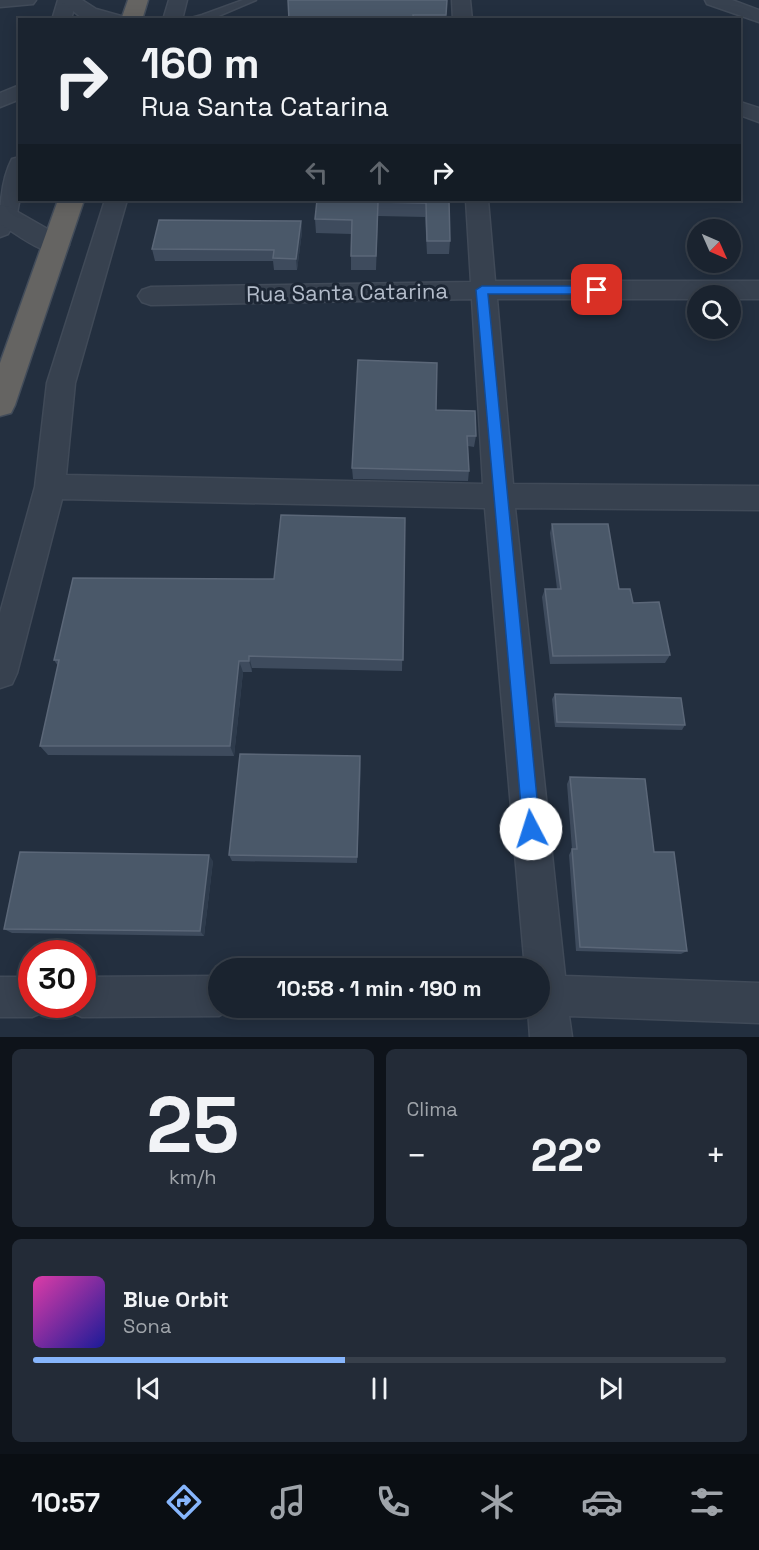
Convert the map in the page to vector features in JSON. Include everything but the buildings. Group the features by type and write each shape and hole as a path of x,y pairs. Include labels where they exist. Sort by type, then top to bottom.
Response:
{"highway":[{"path":"132,18 138,0"},
{"path":"0,405 20,341 71,201"}],"street":[{"path":"0,1 26,0"},
{"path":"62,18 68,0 89,14 106,18"},
{"path":"173,18 178,0"},
{"path":"461,0 463,18"},
{"path":"714,0 759,16"},
{"path":"0,101 18,92"},
{"path":"741,108 759,116"},
{"path":"18,170 2,220 56,245"},
{"path":"0,673 50,487 61,383 116,201"},
{"path":"477,201 499,496 541,958"},
{"name":"Rua Santa Catarina","path":"151,296 482,290 759,290"},
{"path":"50,487 499,496 759,498"},
{"path":"550,995 759,1003"},
{"path":"96,997 208,996"},
{"path":"0,997 18,997"},
{"path":"548,1018 551,1037"}],"lane":[{"path":"204,18 251,0"}],"route":[{"path":"531,829 482,290 597,290"}]}
